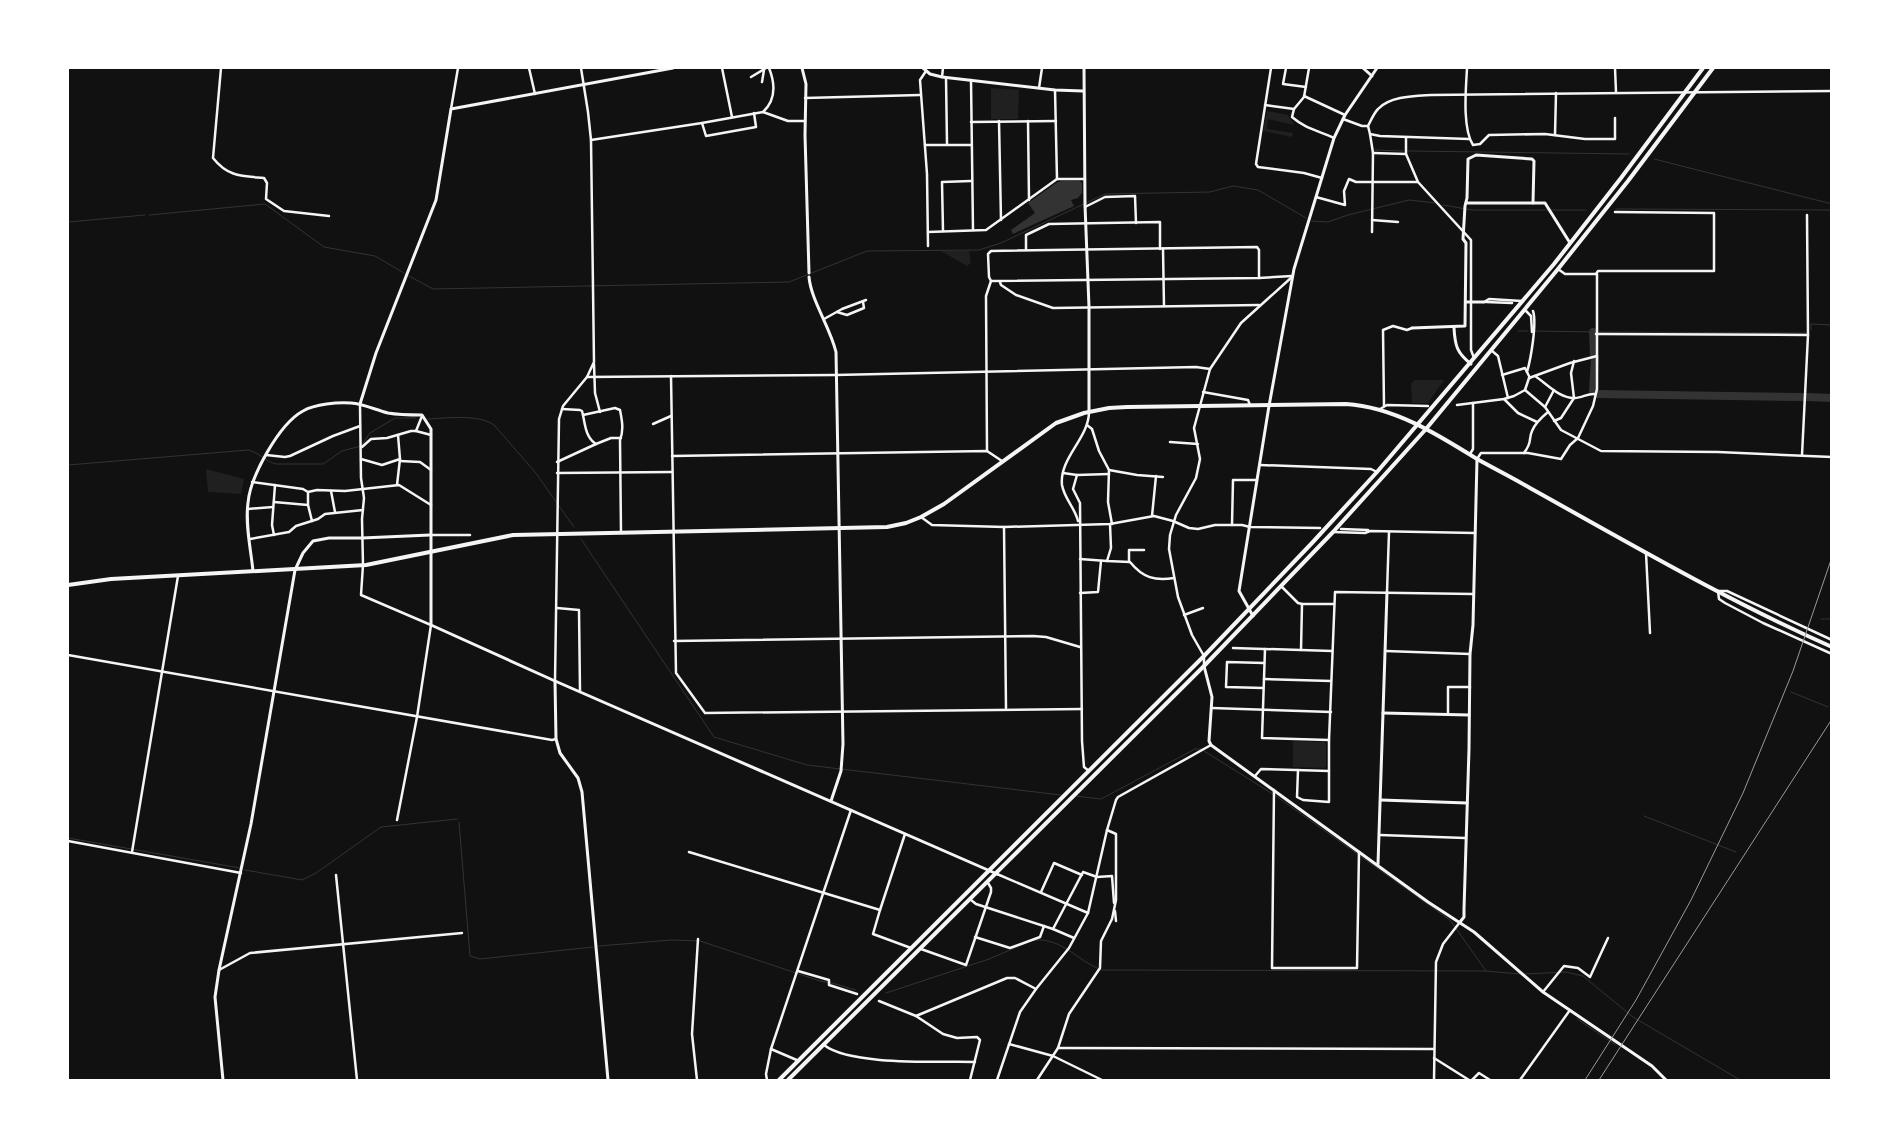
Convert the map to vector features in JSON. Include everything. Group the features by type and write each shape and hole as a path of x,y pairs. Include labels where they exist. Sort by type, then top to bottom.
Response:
{"main road":[{"path":"778,1080 1204,656 1377,472 1474,360 1570,243 1703,68"},
{"path":"788,1080 1070,802 1333,532 1426,429 1558,270 1713,68"},
{"path":"68,585 111,579 363,566 512,535 886,527 906,523 944,504 1056,423 1089,412 1128,407 1346,404 1382,408 1426,429 1646,553 1796,631 1832,647"}],"street":[{"path":"221,68 213,158 220,168 233,174 264,178 268,183 266,199 284,211 329,216"},
{"path":"458,68 436,200 376,353 360,404 362,489 364,498 362,510 363,566 361,595 1088,913"},
{"path":"529,68 535,94"},
{"path":"581,68 591,140 595,393 600,412"},
{"path":"451,109 584,85 647,70 673,68"},
{"path":"722,68 732,117"},
{"path":"751,77 766,68"},
{"path":"762,82 766,68"},
{"path":"763,112 769,106 775,86 766,68"},
{"path":"802,68 806,84 805,121 809,275 816,300 832,336 836,352 842,769 831,801"},
{"path":"923,68 926,72 944,77 1055,90 1083,91"},
{"path":"943,68 947,144"},
{"path":"1039,88 1042,68"},
{"path":"1079,524 1076,513 1065,494 1062,482 1063,473 1088,425 1089,412 1089,306 1085,205 1084,68"},
{"path":"1271,68 1256,164 1258,167 1304,173 1322,178"},
{"path":"1286,68 1283,84 1306,87"},
{"path":"1309,68 1304,96 1294,109 1292,117 1303,127 1334,138"},
{"path":"1363,68 1372,76"},
{"path":"1252,616 1240,591 1269,406 1293,276 1334,138 1344,117 1377,68"},
{"path":"1466,68 1469,139 1473,145 1480,144 1489,135 1545,134 1585,139 1616,139 1615,118"},
{"path":"1615,68 1616,92"},
{"path":"926,72 920,80 920,94 925,145 928,246"},
{"path":"971,80 970,145 973,230"},
{"path":"1055,90 1057,179"},
{"path":"1372,232 1373,153 1368,126 1378,109 1396,99 1431,95 1467,94 1832,91"},
{"path":"1555,136 1556,93"},
{"path":"806,98 920,94"},
{"path":"1304,96 1362,126 1368,126"},
{"path":"1265,105 1294,109"},
{"path":"591,140 763,112 788,121 805,121"},
{"path":"702,123 706,136 756,127 754,113"},
{"path":"999,121 1001,220"},
{"path":"1028,121 1029,200"},
{"path":"971,122 1056,121"},
{"path":"1370,134 1406,138 1469,139"},
{"path":"1406,138 1406,154 1418,182 1471,240 1471,350 1474,360"},
{"path":"925,145 970,145"},
{"path":"1373,153 1406,154"},
{"path":"1382,408 1383,330 1393,326 1408,330 1412,328 1454,328 1465,326 1466,243 1463,238 1463,231 1464,211 1468,198 1468,159 1476,155 1532,159 1534,161 1534,203"},
{"path":"928,232 986,230 1057,179 1085,178"},
{"path":"1316,197 1345,205 1344,190 1349,179 1356,182 1418,182"},
{"path":"943,231 942,182 971,181"},
{"path":"1085,205 1105,197 1135,196 1136,223"},
{"path":"1465,205 1545,203 1570,243"},
{"path":"1558,270 1564,274 1596,274 1598,271 1714,271 1714,213 1615,212"},
{"path":"1802,455 1808,335 1807,215"},
{"path":"1372,220 1398,222"},
{"path":"1026,250 1026,235 1049,224 1160,222 1164,306"},
{"path":"988,451 986,296 991,282 988,254 991,251 1257,247 1259,250 1259,278"},
{"path":"1434,1080 1435,969 1443,944 1464,917 1469,748 1468,715 1477,459 1481,453 1524,453 1561,459 1570,445 1578,438 1593,406 1595,394 1596,274"},
{"path":"991,282 1293,276"},
{"path":"1293,276 1241,323 1210,369 1194,428 1200,459 1196,478 1173,521 1170,535 1169,549 1178,597 1192,635 1204,656 1204,666 1210,686 1212,708 1211,745 1359,853 1428,902 1460,922 1543,992 1652,1066 1666,1080"},
{"path":"1000,282 1001,285 1016,295 1053,308 1261,305"},
{"path":"1484,302 1489,299 1523,301"},
{"path":"824,319 837,312 864,301 864,308 847,315 837,312"},
{"path":"1466,302 1512,303"},
{"path":"1524,310 1530,316 1532,334 1532,354 1527,372"},
{"path":"1532,334 1534,325 1533,311"},
{"path":"1454,328 1456,346 1460,355 1470,364"},
{"path":"1596,334 1808,335"},
{"path":"1492,350 1498,356 1506,398 1518,413 1537,422"},
{"path":"1525,390 1530,378 1596,356"},
{"path":"594,362 587,377 571,394 562,410 557,430 556,739 560,753 578,778 582,792 608,1080"},
{"path":"1554,421 1561,418 1574,398 1571,373 1574,362"},
{"path":"587,377 835,375 1196,367 1210,369"},
{"path":"1502,375 1525,368 1530,378"},
{"path":"671,376 676,673 705,713 1006,708 1082,709"},
{"path":"1535,376 1560,395 1574,398 1595,394"},
{"path":"1525,390 1545,407 1561,430 1601,451 1718,452 1832,457"},
{"path":"1457,405 1506,398 1525,390"},
{"path":"1545,407 1554,390"},
{"path":"1203,392 1248,400 1251,406"},
{"path":"254,572 248,509 252,482 262,461 286,425 304,410 323,405 350,403 360,404 390,414 422,415"},
{"path":"1470,454 1473,450 1473,403"},
{"path":"1382,408 1387,405 1428,406"},
{"path":"583,415 615,408 620,410 623,428 620,472 621,532"},
{"path":"562,410 582,411 588,437 596,444"},
{"path":"1524,453 1530,445 1531,434 1537,422 1548,412"},
{"path":"416,431 422,415"},
{"path":"397,820 417,717 431,625 431,430 422,415"},
{"path":"653,424 671,416"},
{"path":"1088,425 1092,429 1109,472 1108,502 1112,548 1107,561"},
{"path":"266,455 290,456 360,426"},
{"path":"362,447 372,439 387,438 398,434 416,431 431,435"},
{"path":"397,485 400,460 398,434"},
{"path":"557,462 611,438 621,438"},
{"path":"1170,442 1198,444"},
{"path":"672,456 988,451 1002,461"},
{"path":"362,459 382,465 400,460 420,462 431,470"},
{"path":"1260,465 1371,469 1377,472"},
{"path":"557,474 672,472"},
{"path":"1063,473 1076,475 1109,472 1163,477"},
{"path":"1076,475 1073,489 1080,503 1080,647 1084,767 1089,771"},
{"path":"1152,516 1156,476"},
{"path":"1232,525 1233,480 1258,480"},
{"path":"252,482 308,492 397,485 431,504"},
{"path":"274,535 272,525 275,485"},
{"path":"330,491 335,512"},
{"path":"308,492 308,505 312,521"},
{"path":"274,502 308,505"},
{"path":"248,509 273,507"},
{"path":"250,539 289,532 296,526 325,514 362,510"},
{"path":"921,517 932,525 1004,527 1111,524 1152,516 1198,529 1215,525 1320,528"},
{"path":"1004,527 1006,708"},
{"path":"1341,529 1389,532 1475,533"},
{"path":"1333,532 1365,533 1370,531"},
{"path":"1378,865 1389,532"},
{"path":"223,1080 215,997 219,970 241,873 295,570 303,553 313,541 330,538 470,535"},
{"path":"1129,562 1129,550 1144,550"},
{"path":"1646,553 1650,633"},
{"path":"1080,559 1129,562 1154,580 1174,578"},
{"path":"1080,593 1098,592 1101,561"},
{"path":"132,850 178,576"},
{"path":"1281,586 1302,604 1334,604"},
{"path":"1832,640 1727,591 1718,591 1719,599 1763,623 1832,654"},
{"path":"1298,770 1297,797 1302,800 1329,802 1334,592 1473,594"},
{"path":"1301,650 1302,604"},
{"path":"557,608 579,610 580,691"},
{"path":"1184,615 1203,608"},
{"path":"674,641 1005,636 1046,637 1080,647"},
{"path":"1233,648 1332,651"},
{"path":"1265,649 1262,738 1329,740"},
{"path":"1386,652 1470,654"},
{"path":"68,655 417,717 552,740 556,739"},
{"path":"1264,662 1227,662 1226,686 1264,688"},
{"path":"1264,680 1331,681"},
{"path":"1448,714 1448,687 1470,687"},
{"path":"1212,708 1331,712"},
{"path":"1383,713 1468,715"},
{"path":"997,1080 1020,1012 1068,950 1088,913 1107,830 1118,797 1211,745"},
{"path":"1254,777 1260,769 1329,770"},
{"path":"1274,792 1272,797 1272,968 1357,968 1359,853"},
{"path":"1381,800 1467,803"},
{"path":"767,1080 766,1074 771,1049 851,810"},
{"path":"1037,1080 1058,1048 1069,1014 1100,968 1101,941 1112,919 1114,907 1116,834 1107,830"},
{"path":"905,834 873,934 911,948"},
{"path":"1380,835 1465,838"},
{"path":"68,841 132,850 241,873"},
{"path":"689,852 880,910"},
{"path":"1041,892 1054,863 1082,875"},
{"path":"1053,930 1083,872 1097,877 1112,876 1116,921"},
{"path":"336,875 357,1080"},
{"path":"921,949 966,965 991,892 988,883"},
{"path":"971,900 985,907 1074,938"},
{"path":"975,937 1010,948 1040,937 1044,926"},
{"path":"219,970 250,953 462,933"},
{"path":"1543,992 1564,966 1578,968 1590,977 1608,938"},
{"path":"696,1080 692,1034 698,942"},
{"path":"797,973 829,982 857,994"},
{"path":"916,1016 1007,978 1015,978 1036,989"},
{"path":"879,1001 916,1016 942,1034 957,1038 977,1037 980,1040 970,1080"},
{"path":"1520,1080 1570,1010"},
{"path":"1009,1044 1054,1056 1102,1080"},
{"path":"824,1045 831,1050 866,1059 975,1062"},
{"path":"1058,1048 1434,1049"},
{"path":"771,1049 799,1060"},
{"path":"1434,1058 1471,1080 1478,1073 1490,1080"}],"shaded area":[{"path":"991,88 1019,90 1018,119 991,119"},
{"path":"1267,111 1288,115 1294,125 1268,119 1267,129 1293,133 1292,137 1263,131"},
{"path":"1061,181 1079,181 1082,183 1082,193 1078,198 1071,200 1074,206 1013,234 1011,230 1035,213 1028,203"},
{"path":"941,251 969,251 971,263 967,266"},
{"path":"1415,380 1444,380 1428,403 1412,403 1411,384"},
{"path":"206,469 244,479 241,494 208,492"},
{"path":"1293,741 1324,742 1326,744 1326,766 1324,768 1293,767"}],"waterway":[{"path":"1375,150 1403,151"},
{"path":"1408,151 1629,154"},
{"path":"1654,159 1832,204"},
{"path":"409,276 433,289 789,282 867,251 979,250 1001,243 1105,194 1210,192 1233,186 1258,190 1306,218"},
{"path":"1312,221 1328,222 1348,215 1409,200 1436,203"},
{"path":"149,215 265,204 324,247 375,256 404,273"},
{"path":"1443,205 1472,210 1586,210"},
{"path":"1616,209 1832,210"},
{"path":"68,222 145,215"},
{"path":"1811,329 1811,324 1832,325"},
{"path":"1518,331 1528,331"},
{"path":"1535,331 1595,332"},
{"path":"1593,332 1594,355"},
{"path":"1599,332 1806,333"},
{"path":"1593,391 1595,359"},
{"path":"1597,394 1802,397"},
{"path":"1807,397 1832,398"},
{"path":"68,465 248,450 276,464 323,464 342,451 361,446 370,433 395,418 416,418"},
{"path":"428,419 472,418 494,425 535,472 574,527"},
{"path":"581,539 714,737 807,765 1061,795"},
{"path":"1821,619 1832,619"},
{"path":"1791,692 1828,707"},
{"path":"1075,796 1101,799 1195,749 1201,749"},
{"path":"1204,751 1276,796 1450,920 1486,971"},
{"path":"1644,816 1736,852"},
{"path":"245,870 302,880 316,873 381,827 457,819"},
{"path":"459,822 470,956 480,959 593,947"},
{"path":"68,838 240,868"},
{"path":"599,946 671,940 700,941 820,981 856,990"},
{"path":"1035,940 1045,940 1062,946 1102,970 1486,971 1520,974"},
{"path":"886,993 989,959 1026,943"},
{"path":"1524,974 1566,972 1583,976 1633,1017 1740,1080"},
{"path":"1577,1019 1616,1045"}],"railway":[{"path":"1585,1080 1636,1000 1691,900 1743,793 1793,671 1832,557"},
{"path":"1599,1080 1832,719"}]}
